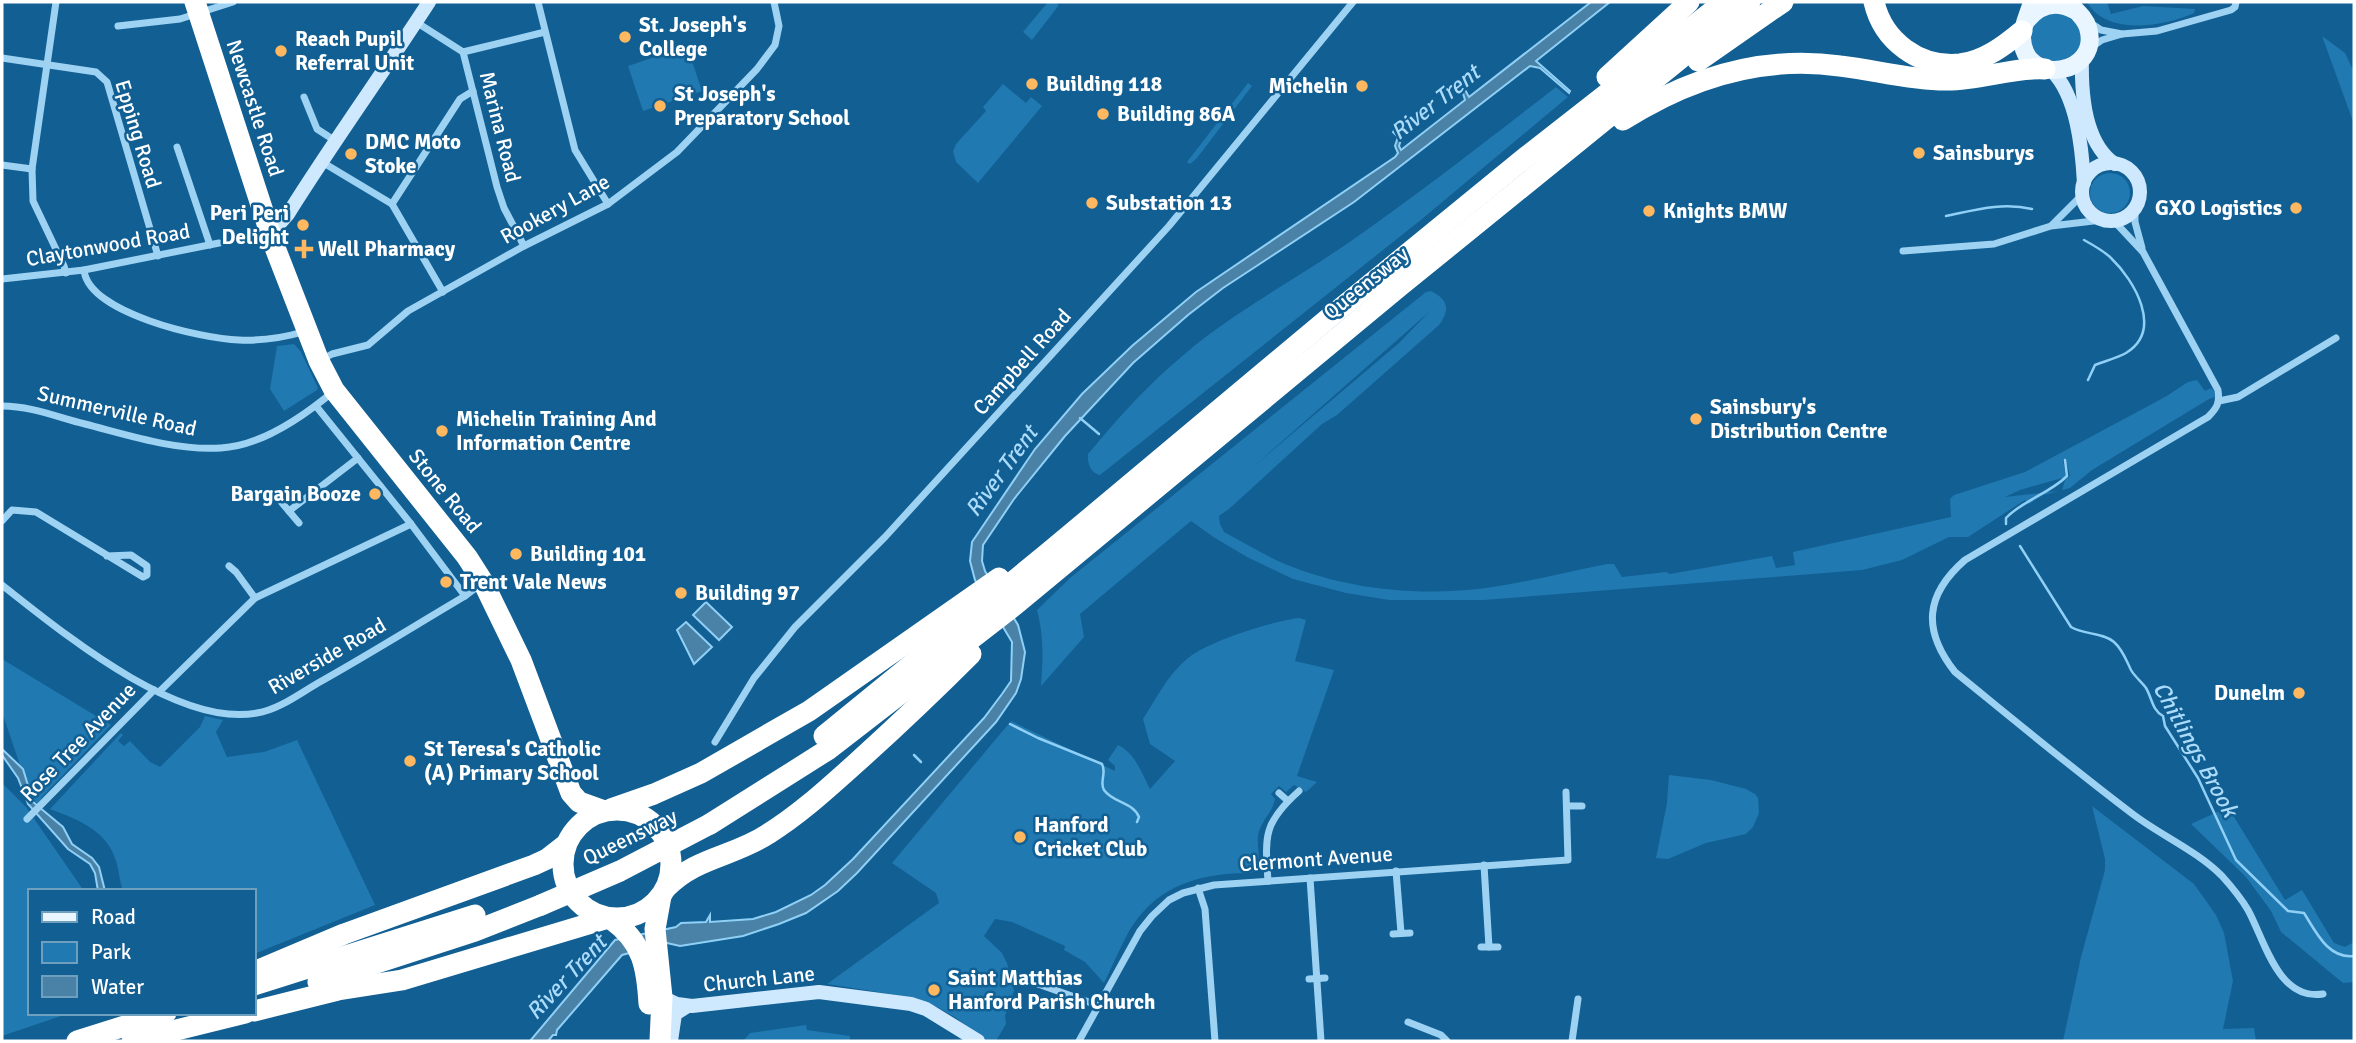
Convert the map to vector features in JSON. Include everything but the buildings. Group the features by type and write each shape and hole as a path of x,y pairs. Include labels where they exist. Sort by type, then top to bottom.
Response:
{"highway":[{"path":"1526,157 1689,2"},
{"path":"1603,82 1702,2"},
{"name":"Queensway","path":"1008,596 1039,546 1126,486 1526,157 1724,2"},
{"name":"Queensway","path":"1008,596 1039,586 1379,304 1750,2"},
{"path":"1534,179 1783,2"},
{"path":"1874,2 1884,29 1910,54 1927,61 1961,64 1999,50 2025,25"},
{"name":"Newcastle Road","path":"197,8 269,229"},
{"path":"1534,179 1663,96 1706,78 1744,68 1820,63 1918,79 1948,80 2017,69 2048,70"},
{"name":"Stone Road","path":"269,229 319,361 334,390 467,557 483,582 521,660 571,793 567,842"},
{"path":"256,971 344,934 547,859 586,822 608,810 654,794 701,773 809,711 979,620 1008,596"},
{"path":"256,1010 338,990 402,979 639,912 664,892 679,875 693,866 751,844 805,808 913,712 979,620 1008,596"},
{"name":"Queensway","path":"256,1001 463,935 539,899 620,855 707,818 821,738 979,620"},
{"path":"571,793 579,802 608,810 627,811 651,820 664,835 671,858 671,868 646,973 646,1041"},
{"path":"567,842 563,868 569,892 584,908 608,919 649,952 662,997 660,1041"},
{"name":"Queensway","path":"256,984 539,899"},
{"path":"119,1034 151,1015"},
{"path":"119,1034 162,1015"},
{"path":"77,1041 232,1015"}],"main road":[{"path":"2025,25 2038,9 2051,4 2066,5 2075,10 2089,34 2084,54 2071,67 2048,70 2035,64 2025,52 2022,40 2025,25 2032,2"}],"street":[{"path":"56,2 32,169 33,201 66,273"},
{"path":"118,26 180,19 197,8 233,2"},
{"path":"269,229 280,223 288,214 334,140 429,2"},
{"path":"538,2 575,150 608,204"},
{"name":"Rookery Lane","path":"319,361 332,354 368,345 408,311 523,246 608,204 677,152 757,69 775,45 779,26 774,2"},
{"name":"Campbell Road","path":"715,742 754,678 795,626 885,537 1169,226 1353,2"},
{"path":"2236,2 2231,10 2157,31 2122,34 2102,40 2084,54 2083,99 2095,143 2105,158 2130,171 2137,180 2139,196 2135,208 2135,222 2143,252 2218,390 2219,401 2216,409 1965,560 1940,587 1935,600 1933,631 1941,654 1955,672 2129,811 2221,875 2248,909 2271,959 2292,987 2305,994 2323,994"},
{"path":"2075,10 2101,30 2122,34"},
{"path":"416,22 463,52 545,32"},
{"name":"Marina Road","path":"463,52 500,198 523,246"},
{"name":"Epping Road","path":"2,58 96,72 107,82 158,256"},
{"path":"2048,70 2061,79 2068,93 2081,148 2083,189 2088,210 2108,220 2143,252"},
{"path":"392,204 460,99 472,91"},
{"path":"304,97 317,129 334,140"},
{"path":"177,147 210,246"},
{"path":"321,161 392,204 443,292"},
{"path":"2051,226 2083,189 2096,168 2115,164"},
{"path":"2,165 32,169"},
{"path":"1903,251 1994,244 2051,226 2126,217 2135,208"},
{"name":"Claytonwood Road","path":"2,279 84,271 219,243"},
{"path":"84,271 85,279 100,297 132,314 170,327 237,340 271,340 307,331"},
{"path":"2219,401 2238,397 2336,338"},
{"name":"Summerville Road","path":"2,406 35,410 168,443 197,448 224,448 248,443 272,433 316,406 334,390"},
{"path":"316,406 465,596"},
{"path":"289,511 358,458"},
{"path":"277,496 299,523"},
{"path":"2,521 12,510 36,512 107,556 143,577 147,575 148,566 131,555 107,556"},
{"name":"Rose Tree Avenue","path":"27,819 156,691 255,598 411,524"},
{"path":"229,566 255,598"},
{"name":"Riverside Road","path":"2,585 82,645 156,691 207,711 233,715 259,713 278,706 358,661 465,596 483,582"},
{"path":"1268,881 1267,835 1272,819 1299,791"},
{"name":"Clermont Avenue","path":"1079,1041 1129,950 1152,916 1169,900 1198,887 1484,865 1568,864 1566,792"},
{"path":"1279,793 1288,801"},
{"path":"1567,806 1582,806"},
{"path":"1484,865 1485,947 1498,947"},
{"path":"1396,871 1401,934"},
{"path":"1310,878 1321,1041"},
{"path":"1198,887 1205,909 1214,1041"},
{"path":"1024,982 1100,1006"},
{"name":"Church Lane","path":"662,997 685,1007 819,992 911,1004 926,1009 978,1041"},
{"path":"1572,1041 1577,999"},
{"path":"671,1041 675,1014 685,1007"},
{"path":"1408,1022 1441,1035 1447,1041"}],"green space":[{"path":"1048,2 1059,5 1032,40 1023,32"},
{"path":"2087,2 2107,2 2111,14 2143,6 2195,9 2194,13 2182,18 2136,26 2108,20 2096,13"},
{"path":"2056,11 2066,13 2074,19 2080,27 2080,47 2074,55 2066,61 2056,63 2046,61 2038,55 2032,47 2030,37 2032,27 2038,19 2046,13"},
{"path":"2322,36 2345,53 2354,72 2354,124"},
{"path":"687,46 702,91 643,111 628,66"},
{"path":"1248,83 1252,86 1197,158 1190,164 1187,162"},
{"path":"1003,84 1026,103 1031,97 1042,106 978,183 956,162 953,151 956,144 986,111 983,107"},
{"path":"1556,87 1568,97 1422,219 1100,475 1092,470 1088,454 1139,397 1192,347 1377,222"},
{"path":"2110,173 2118,174 2124,179 2129,185 2129,201 2124,207 2118,212 2110,213 2102,212 2096,207 2091,201 2090,193 2091,185 2096,179 2102,174"},
{"path":"1426,292 1437,294 1446,306 1445,315 1439,325 1219,516 1224,532 1300,570 1352,584 1406,591 1486,588 1607,564 1614,564 1622,577 1666,572 1670,574 1772,556 1776,568 1795,565 1793,552 1951,517 1950,499 1954,495 2025,472 2188,382 2197,380 2205,391 2211,388 2219,396 2209,399 2092,470 2070,488 2062,490 2065,480 2070,476 2066,460 2063,460 2066,477 2005,497 2059,491 2043,495 2029,504 2025,500 1968,537 1949,537 1902,560 1862,570 1484,600 1389,600 1346,593 1293,579 1247,557 1191,521 1080,614 1084,637 1041,686 1041,629 1037,610 1070,578","holes":["1429,312 1399,343 1253,467"]},
{"path":"294,344 301,352 318,388 284,411 270,389 277,346"},
{"path":"1299,618 1306,620 1295,661 1334,670 1297,776 1317,782 1306,792 1294,785 1286,792 1279,786 1271,794 1275,799 1274,804 1258,836 1257,871 1215,875 1168,891 1142,913 1131,928 1104,983 1085,962 1064,950 1065,946 1012,922 995,919 984,936 1002,953 1014,991 1005,1016 1006,1024 996,1041 985,1041 956,1018 916,998 827,984 939,903 936,893 892,863 1011,721 1115,771 1115,766 1108,760 1118,745 1134,758 1150,789 1175,761 1150,744 1143,719 1174,671 1188,658 1210,645 1258,627"},
{"path":"2,659 111,725 42,797 37,806 25,780 2,712"},
{"path":"205,716 223,720 216,732 227,757 264,752 297,740 375,905 256,953 256,889 123,889 115,858 97,832 50,809 121,733 123,735 118,741 124,746 130,741 150,762 160,767 200,727"},
{"path":"1669,775 1711,780 1755,794 1758,798 1759,813 1753,827 1746,834 1706,843 1668,859 1656,858 1667,803"},
{"path":"2,783 26,807 83,889 28,889 28,1015 64,1015 2,1036"},
{"path":"2092,806 2194,884 2216,915 2224,933 2233,981 2223,1029 2254,1028 2256,1041 2063,1041 2081,957 2105,870 2105,859"},
{"path":"2228,807 2285,900 2302,890 2334,943 2345,947 2354,942 2354,982 2343,983 2281,932 2271,911 2246,877 2191,824"},
{"path":"806,1025 807,1030 850,1036 850,1041 743,1041 750,1033"}],"water":[{"path":"1591,2 1610,2 1536,61 1570,91 1569,93 1540,68 1530,66 1354,202 1223,288 1188,315 1133,363 1065,436 1014,499 983,545 982,561 985,571 1018,625 1025,652 1016,693 996,722 857,873 838,891 806,913 779,924 743,936 680,946 667,943 622,955 557,1030 556,1035 548,1041 530,1041 615,940 676,927 681,923 706,922 710,915 710,922 753,919 776,912 811,895 853,859 984,718 1011,681 1012,642 975,580 970,561 972,542 1035,449 1082,394 1132,346 1196,292 1395,157 1398,153 1395,146 1398,137 1393,132 1395,129 1402,136 1399,146 1401,150 1465,100 1462,90 1464,88 1469,97"},
{"path":"706,602 732,627 719,640 693,615"},
{"path":"686,622 712,647 694,664 677,630"},
{"path":"2,749 23,769 33,802 63,827 72,844 92,858 99,867 104,889 98,889 95,873 90,864 68,849 28,804 18,778 2,755"}],"waterway":[{"name":"Chitlings Brook","path":"1946,216 1999,207 2032,209"},
{"name":"Chitlings Brook","path":"2084,240 2105,253 2120,267 2136,292 2144,319 2143,332 2137,343 2126,353 2095,365 2088,380"},
{"name":"Chitlings Brook","path":"1080,418 1099,434"},
{"name":"Chitlings Brook","path":"2006,524 2006,518 2013,512 2067,476 2065,460"},
{"name":"Chitlings Brook","path":"2020,546 2071,627 2109,639 2120,648 2198,778 2236,860 2288,911 2304,913 2318,936 2330,949 2345,956 2354,956"},
{"path":"1010,724 1102,764 1104,790 1112,798 1132,808 1139,817 1137,822"},
{"path":"914,755 921,762"}],"place":[{"name":"St. Joseph's College","path":"625,37"},
{"name":"Reach Pupil Referral Unit","path":"281,51"},
{"name":"Building 118","path":"1032,84"},
{"name":"Michelin","path":"1362,86"},
{"name":"St Joseph's Preparatory School","path":"660,106"},
{"name":"Building 86A","path":"1103,114"},
{"name":"Sainsburys","path":"1919,153"},
{"name":"DMC Moto Stoke","path":"351,154"},
{"name":"Substation 13","path":"1092,203"},
{"name":"GXO Logistics","path":"2296,208"},
{"name":"Knights BMW","path":"1649,211"},
{"name":"Peri Peri Delight","path":"303,225"},
{"name":"Well Pharmacy","path":"304,249"},
{"name":"Sainsbury's Distribution Centre","path":"1696,419"},
{"name":"Michelin Training And Information Centre","path":"442,431"},
{"name":"Bargain Booze","path":"375,494"},
{"name":"Building 101","path":"516,554"},
{"name":"Trent Vale News","path":"446,582"},
{"name":"Building 97","path":"681,593"},
{"name":"Dunelm","path":"2299,693"},
{"name":"St Teresa's Catholic (A) Primary School","path":"410,761"},
{"name":"Hanford Cricket Club","path":"1020,837"},
{"name":"Saint Matthias Hanford Parish Church","path":"934,990"}],"water label":[{"name":"River Trent","path":"1435,102"},
{"name":"River Trent","path":"1001,471"},
{"name":"River Trent","path":"566,977"}]}
